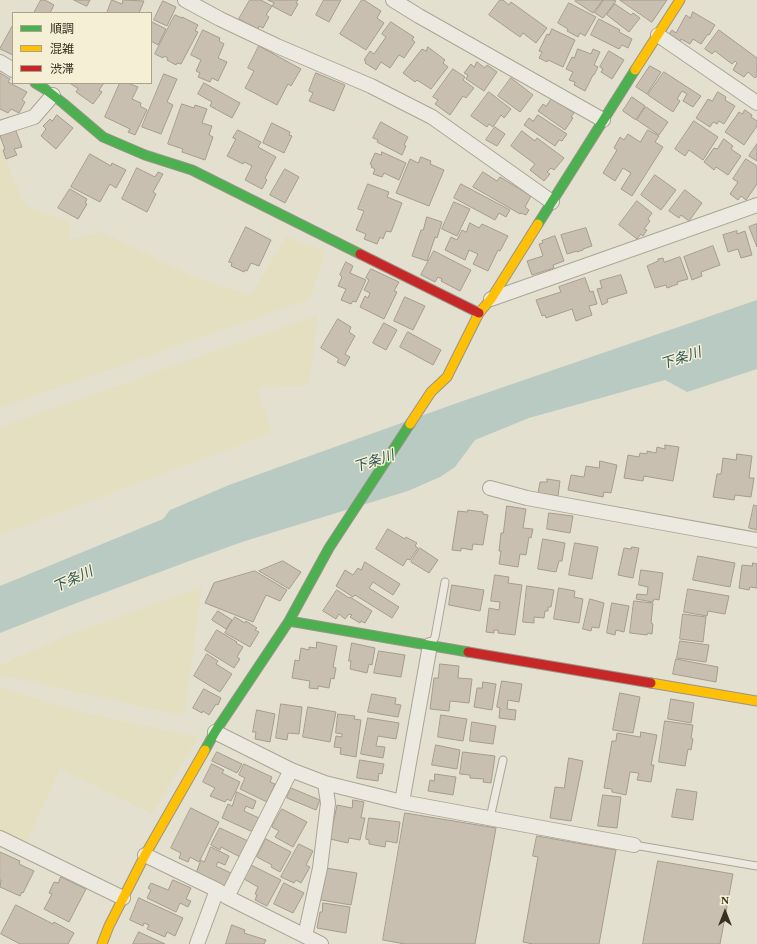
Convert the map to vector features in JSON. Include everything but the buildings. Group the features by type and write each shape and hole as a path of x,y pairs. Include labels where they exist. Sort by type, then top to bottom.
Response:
{"street":[{"path":"185,0 220,19 277,46 371,86 432,117 552,202"},
{"path":"393,0 603,120"},
{"path":"102,944 109,926 145,855 215,732 288,620 341,530 431,392 447,377 479,313 491,299 680,0"},
{"path":"658,35 756,102"},
{"path":"0,62 12,69"},
{"path":"36,84 53,95 103,136 145,155 192,170 479,313"},
{"path":"0,128 34,117 53,95"},
{"path":"491,299 757,205"},
{"path":"490,488 526,498 757,540"},
{"path":"288,620 757,702"},
{"path":"402,802 430,645"},
{"path":"215,732 291,770 326,783 402,802 634,845"},
{"path":"198,944 222,894 291,770"},
{"path":"305,936 320,868 328,803 326,783"},
{"path":"0,838 123,898"},
{"path":"145,855 321,944"}],"lane":[{"path":"430,645 435,638 445,582"},
{"path":"490,818 503,760"},
{"path":"634,845 757,866"}],"shaded area":[{"path":"0,146 25,206 70,222 69,240 102,232 195,277 251,295 286,237 325,251 310,299 0,408"},
{"path":"318,315 309,385 257,388 272,433 0,535 0,427"},
{"path":"202,587 184,716 0,675 0,665 73,633"},
{"path":"0,687 80,712 198,737 152,814 60,769 26,843 0,830"}],"water":[{"name":"下条川","path":"757,300 757,369 687,392 665,380 529,418 475,440 455,467 440,477 408,491 245,541 0,633 0,586 163,519 170,510 229,485 457,403"}],"traffic: fast":[{"path":"538,224 635,70"},
{"path":"37,84 63,103 103,137 145,155 192,170 360,254"},
{"path":"205,750 215,732 289,621 329,548 410,424"},
{"path":"289,621 468,652"}],"traffic: slow":[{"path":"635,70 680,0"},
{"path":"410,424 431,392 447,377 479,313 491,299 538,224"},
{"path":"651,683 757,701"},
{"path":"102,944 109,926 145,855 205,750"}],"traffic: jam":[{"path":"360,254 479,313"},
{"path":"468,652 651,683"}]}
